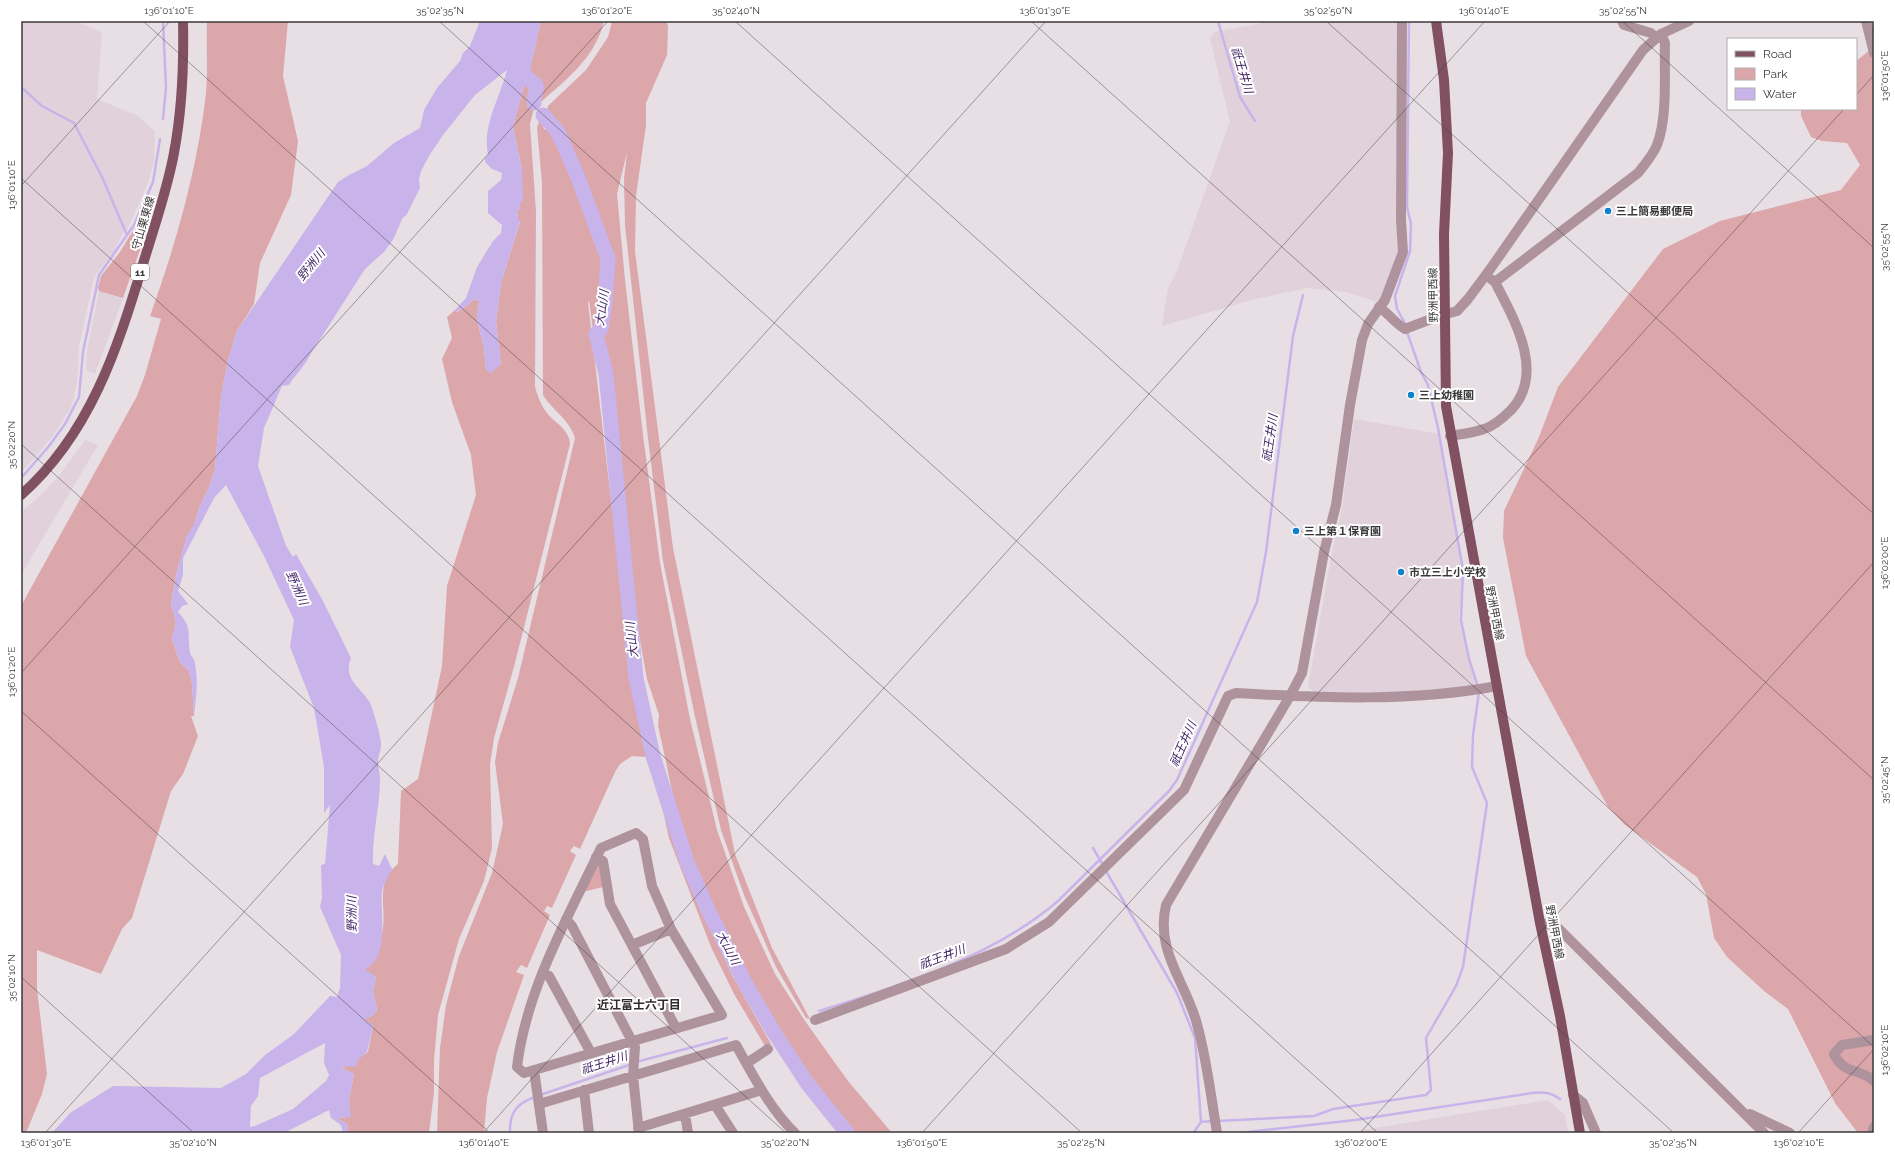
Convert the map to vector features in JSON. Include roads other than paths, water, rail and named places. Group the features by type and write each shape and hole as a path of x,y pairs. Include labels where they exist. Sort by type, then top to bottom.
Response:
{"main road":[{"name":"守山栗東線","path":"21,495 37,481 58,457 82,421 106,372 134,296 174,154 184,67 183,21"},
{"name":"野洲甲西線","path":"1436,21 1444,80 1448,153 1444,234 1446,406 1450,436 1540,923 1560,1016 1580,1133"}],"street":[{"path":"1217,1133 1202,1043 1193,1011 1176,975 1163,937 1163,918 1166,905 1290,696 1302,673 1324,552 1336,505 1350,405 1362,340 1368,324 1385,300 1403,252 1401,220 1402,21"},
{"path":"1495,282 1638,173 1650,157 1657,144 1662,120 1665,42 1658,36 1651,33 1624,25 1622,21"},
{"path":"1379,307 1387,312 1397,324 1405,329 1446,314 1457,312 1486,275 1643,50 1658,36 1689,21"},
{"path":"1866,21 1874,53"},
{"path":"1450,436 1485,429 1502,419 1515,406 1524,389 1526,371 1524,348 1518,328 1495,282 1486,275"},
{"path":"815,1020 1006,949 1049,922 1184,790 1228,696 1236,693 1290,696 1410,696 1497,686"},
{"path":"636,833 643,838 652,886 671,929 722,1015 524,1073 518,1067 520,1046 543,973 596,857 601,848 636,833"},
{"path":"596,857 603,860 610,904 676,1028"},
{"path":"566,920 572,926 635,1047 633,1076 638,1131 685,1114 762,1090"},
{"path":"1540,923 1555,925 1745,1112 1764,1133"},
{"path":"632,945 671,929"},
{"path":"543,973 549,976 591,1053"},
{"path":"1874,1040 1842,1045 1834,1054 1838,1063 1852,1071 1869,1077 1874,1081"},
{"path":"539,1104 736,1045 762,1090 784,1122 795,1133"},
{"path":"747,1063 768,1049"},
{"path":"534,1070 543,1133"},
{"path":"584,1090 589,1133"},
{"path":"1573,1095 1583,1103 1596,1133"},
{"path":"715,1105 733,1133"},
{"path":"1745,1112 1790,1133"},
{"path":"685,1114 688,1133"},
{"path":"1872,1133 1874,1127"}],"water":[{"name":"野洲川","path":"480,21 541,21 528,77 540,97 536,100 535,99 533,88 525,82 513,127 522,170 523,200 520,203 520,210 517,210 518,220 520,221 501,283 496,322 501,364 491,373 486,370 484,349 477,319 479,301 474,299 468,305 456,312 455,310 466,298 477,267 493,241 501,233 502,225 488,213 488,191 501,180 502,173 492,169 485,162 485,158 488,155 487,133 507,70 475,95 443,135 421,171 419,179 420,188 407,214 402,219 394,238 385,251 365,269 305,363 289,385 282,386 264,428 258,466 286,546 293,557 296,554 323,601 351,658 349,673 352,680 365,696 372,708 380,735 381,748 378,761 380,789 373,864 379,866 385,854 392,869 382,892 381,946 378,956 373,964 365,969 376,977 373,991 377,1010 372,1016 364,1019 373,1026 367,1052 359,1059 355,1067 344,1066 342,1068 354,1074 349,1100 351,1117 337,1118 348,1125 347,1133 343,1133 341,1125 331,1118 329,1110 284,1133 52,1133 70,1113 113,1086 221,1088 246,1074 265,1055 294,1034 330,996 337,997 340,988 341,955 320,907 322,898 321,865 325,864 330,805 324,813 324,767 314,708 290,647 294,620 263,554 226,485 214,498 183,558 183,575 178,591 188,604 182,606 178,612 188,627 190,653 196,667 197,688 194,716 192,683 189,671 180,662 172,639 176,622 171,602 177,571 187,535 194,525 199,508 210,485 215,469 221,396 228,360 237,331 338,182 367,166 394,143 420,128 424,110 437,88 460,61 463,53 470,46","holes":["325,1043 324,1063 329,1075 326,1081 293,1109 250,1127 251,1106 258,1096 260,1078"]}],"waterway":[{"path":"163,21 166,88 163,119"},
{"name":"祇王井川","path":"1218,21 1240,97 1255,121"},
{"path":"1406,325 1397,309 1395,296 1410,251 1411,224 1407,207 1409,21"},
{"name":"大山川","path":"520,66 527,78 536,85 534,103"},
{"path":"21,87 42,106 74,123 102,177 127,235"},
{"name":"大山川","path":"543,115 558,132 577,175 608,259 605,302 601,329 596,334 606,374 636,678 653,756 687,862 709,912 745,983 773,1031 807,1083 847,1133"},
{"path":"23,476 49,446 65,424 79,397 83,352 99,275 134,225 153,182 160,139"},
{"name":"祇王井川","path":"819,1011 913,980 944,968 975,954 1032,921 1058,901 1169,791 1177,780 1257,602 1266,552 1293,336 1303,295"},
{"path":"1407,332 1421,372 1428,385 1438,428 1463,570 1461,620 1469,659 1478,687"},
{"path":"1217,1121 1314,1116 1333,1109 1426,1095 1431,1090 1426,1038 1456,986 1463,967 1487,803 1472,767 1473,735 1479,692"},
{"name":"祇王井川","path":"1093,848 1103,865"},
{"path":"1106,871 1177,993 1195,1038 1201,1122 1194,1132"},
{"name":"祇王井川","path":"636,1062 727,1038"},
{"name":"祇王井川","path":"540,1095 632,1064"},
{"path":"1239,1133 1355,1120 1532,1093 1547,1093 1560,1099"},
{"name":"祇王井川","path":"510,1133 511,1120 515,1110 523,1102 535,1097"},
{"path":"1201,1122 1212,1121"},
{"path":"1183,1133 1196,1132"}],"place":[{"name":"三上簡易郵便局","path":"1608,211"},
{"name":"三上幼稚園","path":"1411,395"},
{"name":"三上第１保育園","path":"1296,531"},
{"name":"市立三上小学校","path":"1401,572"}],"district":[{"name":"近江富士六丁目","path":"639,1005"}]}
